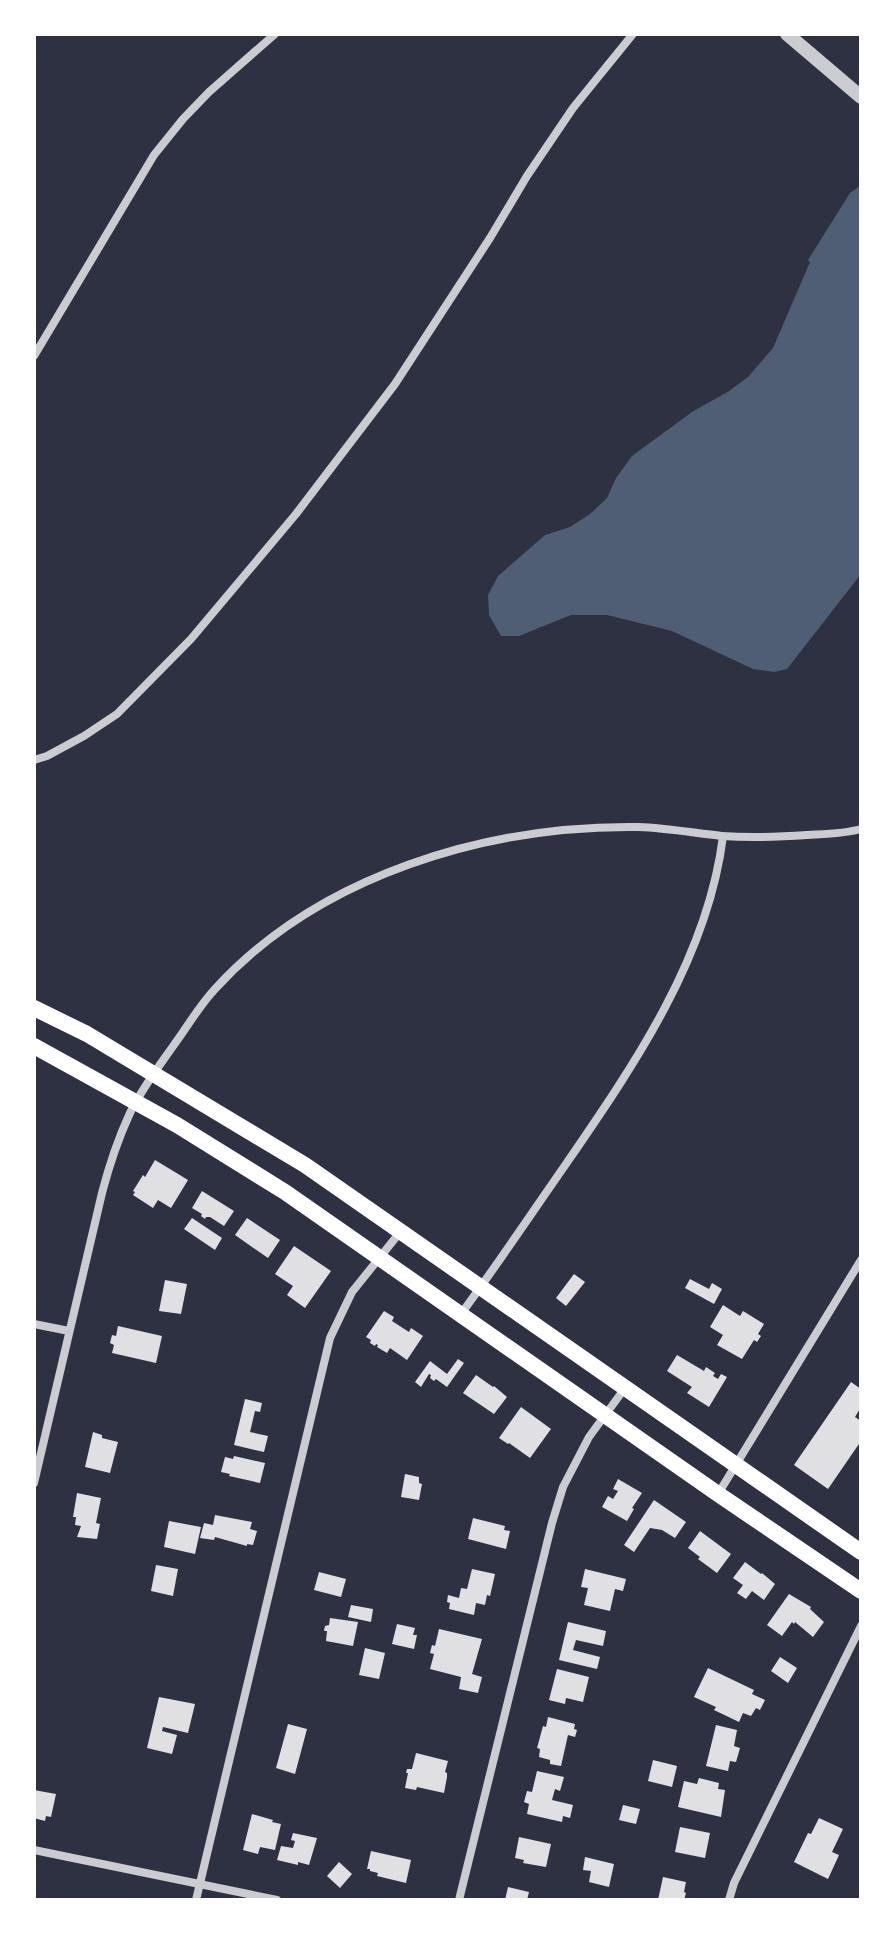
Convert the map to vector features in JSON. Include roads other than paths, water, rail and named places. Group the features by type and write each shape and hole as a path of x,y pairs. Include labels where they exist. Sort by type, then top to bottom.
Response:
{"main road":[{"path":"34,1008 155,1073 305,1165 861,1552"},
{"path":"34,1046 136,1102 285,1192 861,1591"}],"street":[{"path":"34,356 154,155 209,92 275,34"},
{"path":"34,760 84,736 117,714 191,639 296,514 395,384 573,108 633,34"},
{"path":"787,34 861,97"},
{"path":"34,1483 102,1193 110,1164 136,1102 203,1003 264,943 325,902 379,876 477,844 548,832 638,827 764,838 836,834 861,829"},
{"path":"461,1314 605,1107 672,993 710,899 719,869 723,836"},
{"path":"196,1900 330,1338 352,1292 402,1230"},
{"path":"718,1494 861,1260"},
{"path":"34,1324 69,1331"},
{"path":"459,1900 563,1487 589,1437 625,1387"},
{"path":"729,1900 734,1883 861,1626"},
{"path":"34,1850 277,1900"}],"water":[{"path":"861,185 861,574 787,669 774,672 753,669 672,631 607,615 571,615 519,636 501,636 489,615 488,595 498,576 545,535 570,527 590,514 607,498 616,478 632,456 692,412 748,377 773,348 810,262 808,260 850,193"}]}
